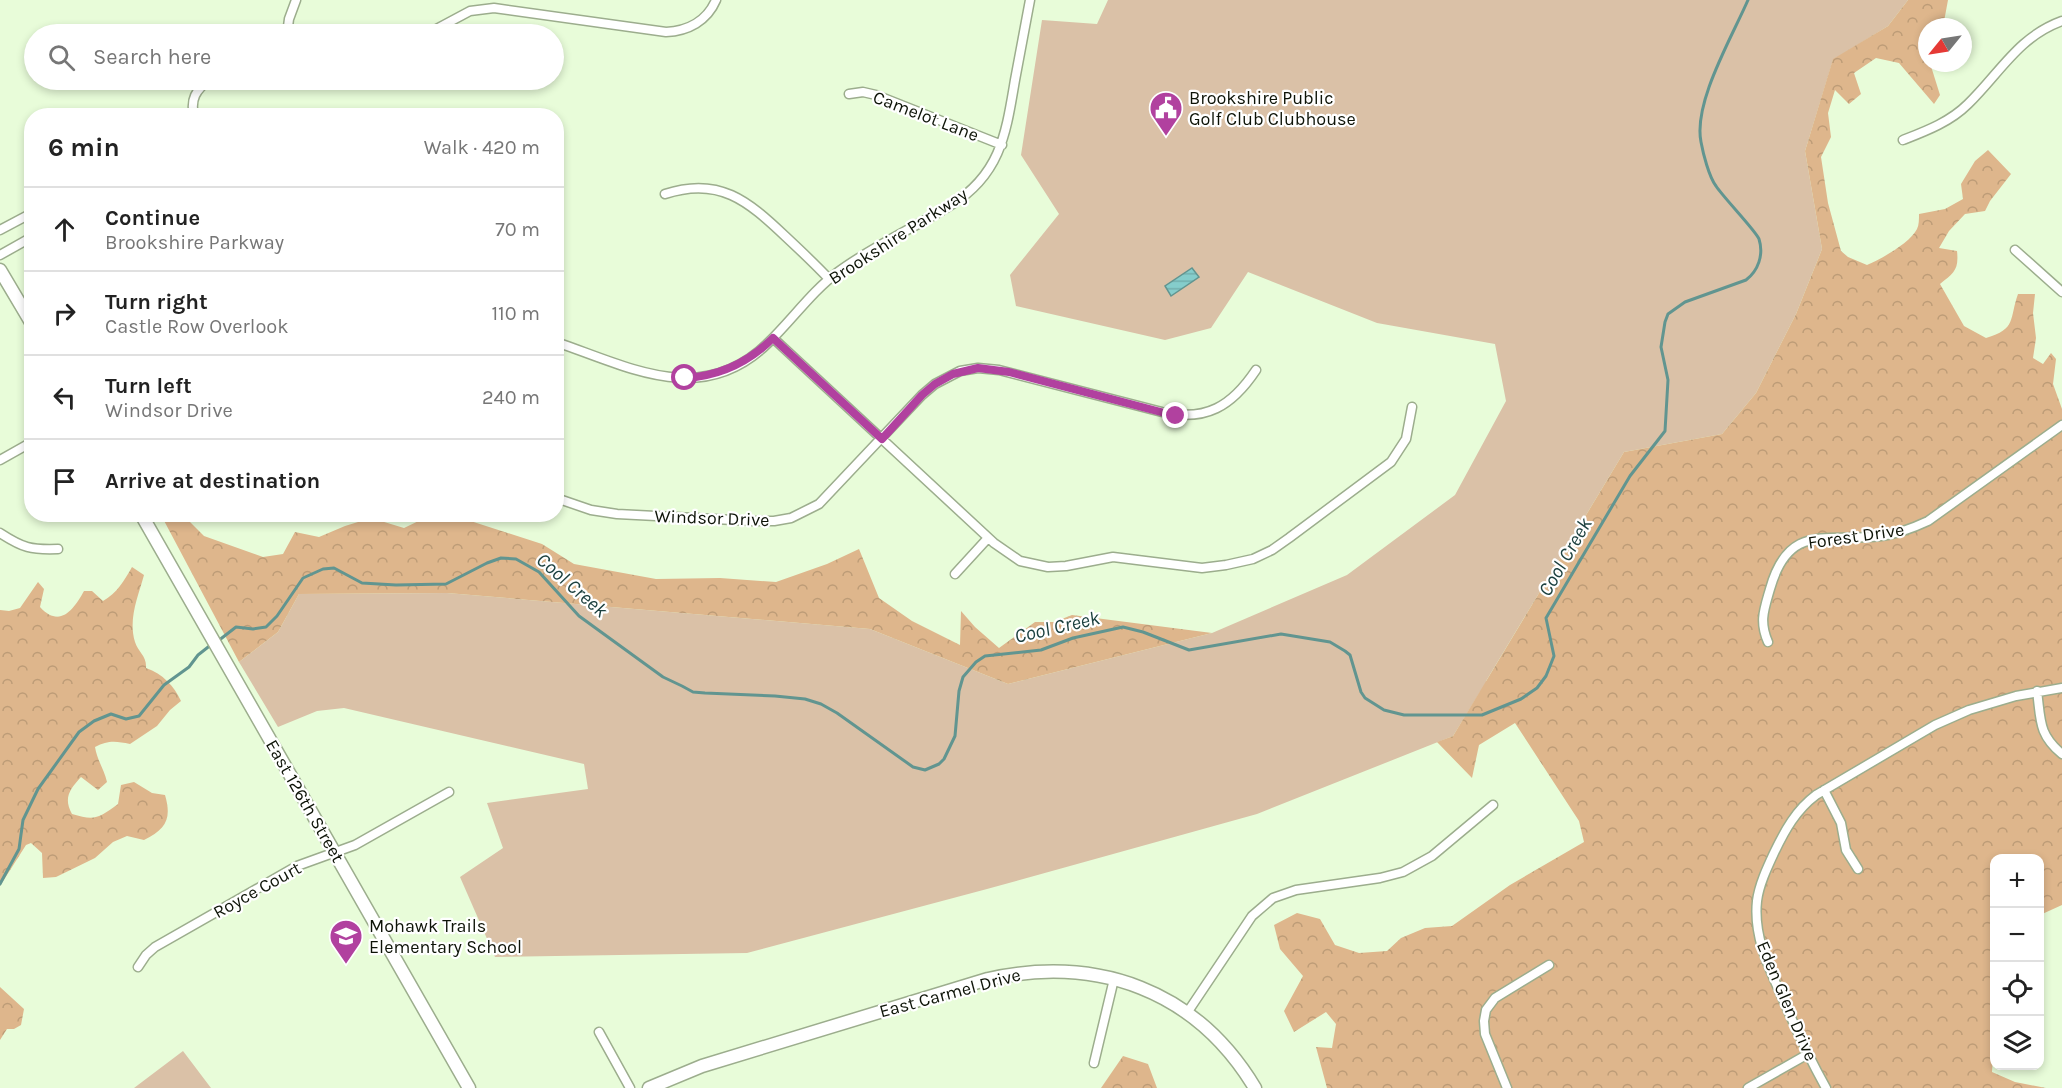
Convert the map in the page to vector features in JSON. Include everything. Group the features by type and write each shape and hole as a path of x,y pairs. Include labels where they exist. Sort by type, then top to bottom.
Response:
{"street":[{"path":"288,24 296,0"},
{"path":"470,0 477,9"},
{"path":"444,24 477,9 494,8 680,32 706,16 716,0"},
{"name":"Brookshire Parkway","path":"564,345 653,375 685,378 717,373 738,365 758,352 829,279 853,261 958,200 982,177 1002,146 1006,132 1029,0"},
{"path":"1903,140 1948,120 1967,105 2021,45 2062,21"},
{"path":"193,108 192,100 197,90"},
{"name":"Camelot Lane","path":"849,94 862,92 876,95 1002,146"},
{"path":"665,194 696,188 719,191 742,200 764,217 829,279"},
{"path":"0,230 24,217"},
{"path":"0,255 24,242"},
{"path":"2015,250 2062,292"},
{"path":"0,270 24,310"},
{"path":"773,338 988,538 1010,555 1039,566 1066,566 1119,557 1202,568 1253,559 1272,550 1391,462 1406,439 1412,407"},
{"name":"Windsor Drive","path":"564,501 591,510 617,514 753,521 784,520 806,512 819,504 928,390 944,378 967,370 999,370 1185,416 1212,410 1230,402 1256,370"},
{"name":"Forest Drive","path":"1768,642 1762,619 1778,566 1793,549 1808,541 1823,537 1880,537 1929,521 2062,425"},
{"path":"0,460 24,446"},
{"name":"East 126th Street","path":"146,522 469,1088"},
{"path":"0,533 16,543 33,549 58,549"},
{"path":"954,574 988,538"},
{"name":"Eden Glen Drive","path":"1826,1088 1762,953 1756,924 1757,899 1766,872 1785,830 1804,804 1824,790 1935,725 1970,710 2037,691 2062,688"},
{"path":"2037,691 2043,731 2052,746 2062,754"},
{"path":"1824,790 1841,823 1846,850 1858,869"},
{"name":"Royce Court","path":"138,967 155,947 297,866 355,845 449,792"},
{"path":"1187,1013 1251,916 1273,898 1296,890 1380,878 1403,872 1432,856 1493,805"},
{"path":"1508,1088 1485,1034 1486,1011 1495,998 1549,965"},
{"name":"East Carmel Drive","path":"649,1088 702,1066 988,979 1017,972 1048,970 1082,973 1114,980 1157,994 1197,1020 1222,1042 1255,1088"},
{"path":"1094,1063 1114,980"},
{"path":"599,1032 630,1088"},
{"path":"1748,1088 1808,1054"}],"shaded area":[{"path":"1108,0 1908,0 1888,26 1833,60 1805,151 1822,249 1796,314 1756,393 1722,434 1624,452 1486,681 1488,687 1480,692 1453,736 1257,814 747,953 495,957 460,877 503,848 487,803 588,789 584,764 344,708 317,711 278,727 239,662 278,632 299,594 447,593 870,629 1008,684 1212,633 1347,575 1455,495 1506,401 1495,344 1377,323 1248,272 1211,328 1165,340 1016,306 1010,275 1059,214 1021,155 1042,20 1097,24"},
{"path":"183,1051 211,1088 134,1088"}],"green space":[{"path":"1908,0 1948,0 1945,18 1918,18 1918,72 1933,72 1940,95 1934,104 1899,63 1876,58 1854,73 1861,94 1849,104 1835,90 1828,113 1831,137 1821,157 1828,203 1841,251 1848,257 1867,265 1902,245 1917,229 1919,214 1945,209 1963,199 1961,184 1975,161 1988,150 2011,174 1985,211 1965,214 1949,231 1939,248 1957,251 1957,263 1952,274 1940,284 1964,326 1986,338 1996,335 2007,327 2018,294 2035,294 2033,313 2036,338 2033,358 2043,364 2051,353 2056,359 2053,384 2062,409 2062,905 2044,913 2044,854 1990,854 1990,1070 2015,1082 2046,1088 1327,1088 1316,1047 1332,1048 1336,1024 1326,1012 1294,1032 1284,1011 1303,976 1280,949 1274,925 1297,913 1320,919 1335,945 1359,953 1387,951 1401,938 1425,928 1452,926 1510,885 1584,842 1579,821 1515,723 1479,745 1472,778 1437,742 1453,736 1624,452 1722,434 1756,393 1796,314 1822,249 1805,151 1833,59 1888,26"},
{"path":"165,522 190,522 204,536 263,557 283,554 295,532 319,537 358,522 384,522 404,528 416,522 474,522 542,544 574,564 656,579 720,578 776,582 827,564 859,549 879,598 912,621 960,645 961,611 999,648 1035,622 1054,622 1072,615 1212,633 1008,684 870,629 447,593 299,594 278,632 239,662"},
{"path":"132,567 144,575 133,616 136,645 145,660 146,668 167,681 181,701 157,726 130,744 112,742 95,747 107,782 98,790 81,777 69,794 68,803 72,814 96,817 118,804 121,785 134,782 152,793 165,795 168,811 165,822 158,832 144,840 127,836 113,842 95,858 56,877 43,878 42,853 31,843 26,845 0,886 0,610 9,611 20,608 38,582 44,589 40,607 47,613 60,616 71,610 84,591 92,591 103,601 108,598 120,586"},
{"path":"0,987 24,1009 21,1025 14,1029 7,1029 0,1040"},
{"path":"1123,1056 1148,1064 1157,1088 1101,1088"}],"water":[{"path":"1192,268 1199,277 1171,296 1165,286"}],"waterway":[{"name":"Cool Creek","path":"218,641 236,627 253,629 266,627 277,616 303,578 323,569 334,568 362,583 446,584 487,563 501,558 516,559 539,572 579,616 663,677 693,692 775,696 805,699 821,704 913,767 925,770 939,764 944,759 955,736 959,691 963,677 976,662 985,656 1041,650 1073,638 1123,627 1143,632 1189,650 1281,634 1330,642 1350,655 1361,692 1365,698 1384,710 1404,715 1482,715 1521,699 1537,688 1546,676 1554,656 1546,618 1630,476 1665,431 1668,380 1661,347 1668,314 1685,302 1746,280 1754,272 1759,262 1761,251 1759,239 1713,182 1702,147 1700,126 1708,90 1748,0"},
{"name":"Cool Creek","path":"0,884 19,849 23,820 38,789 79,732 94,721 111,714 126,719 139,716 164,685 189,667 198,655 212,644"}],"place":[{"name":"Brookshire Public Golf Club Clubhouse","path":"1166,137"},
{"name":"Mohawk Trails Elementary School","path":"346,965"}],"route":[{"path":"685,378 697,378 738,365 758,352 773,338 882,439 935,384 953,374 978,368 1009,372 1176,416"}]}
